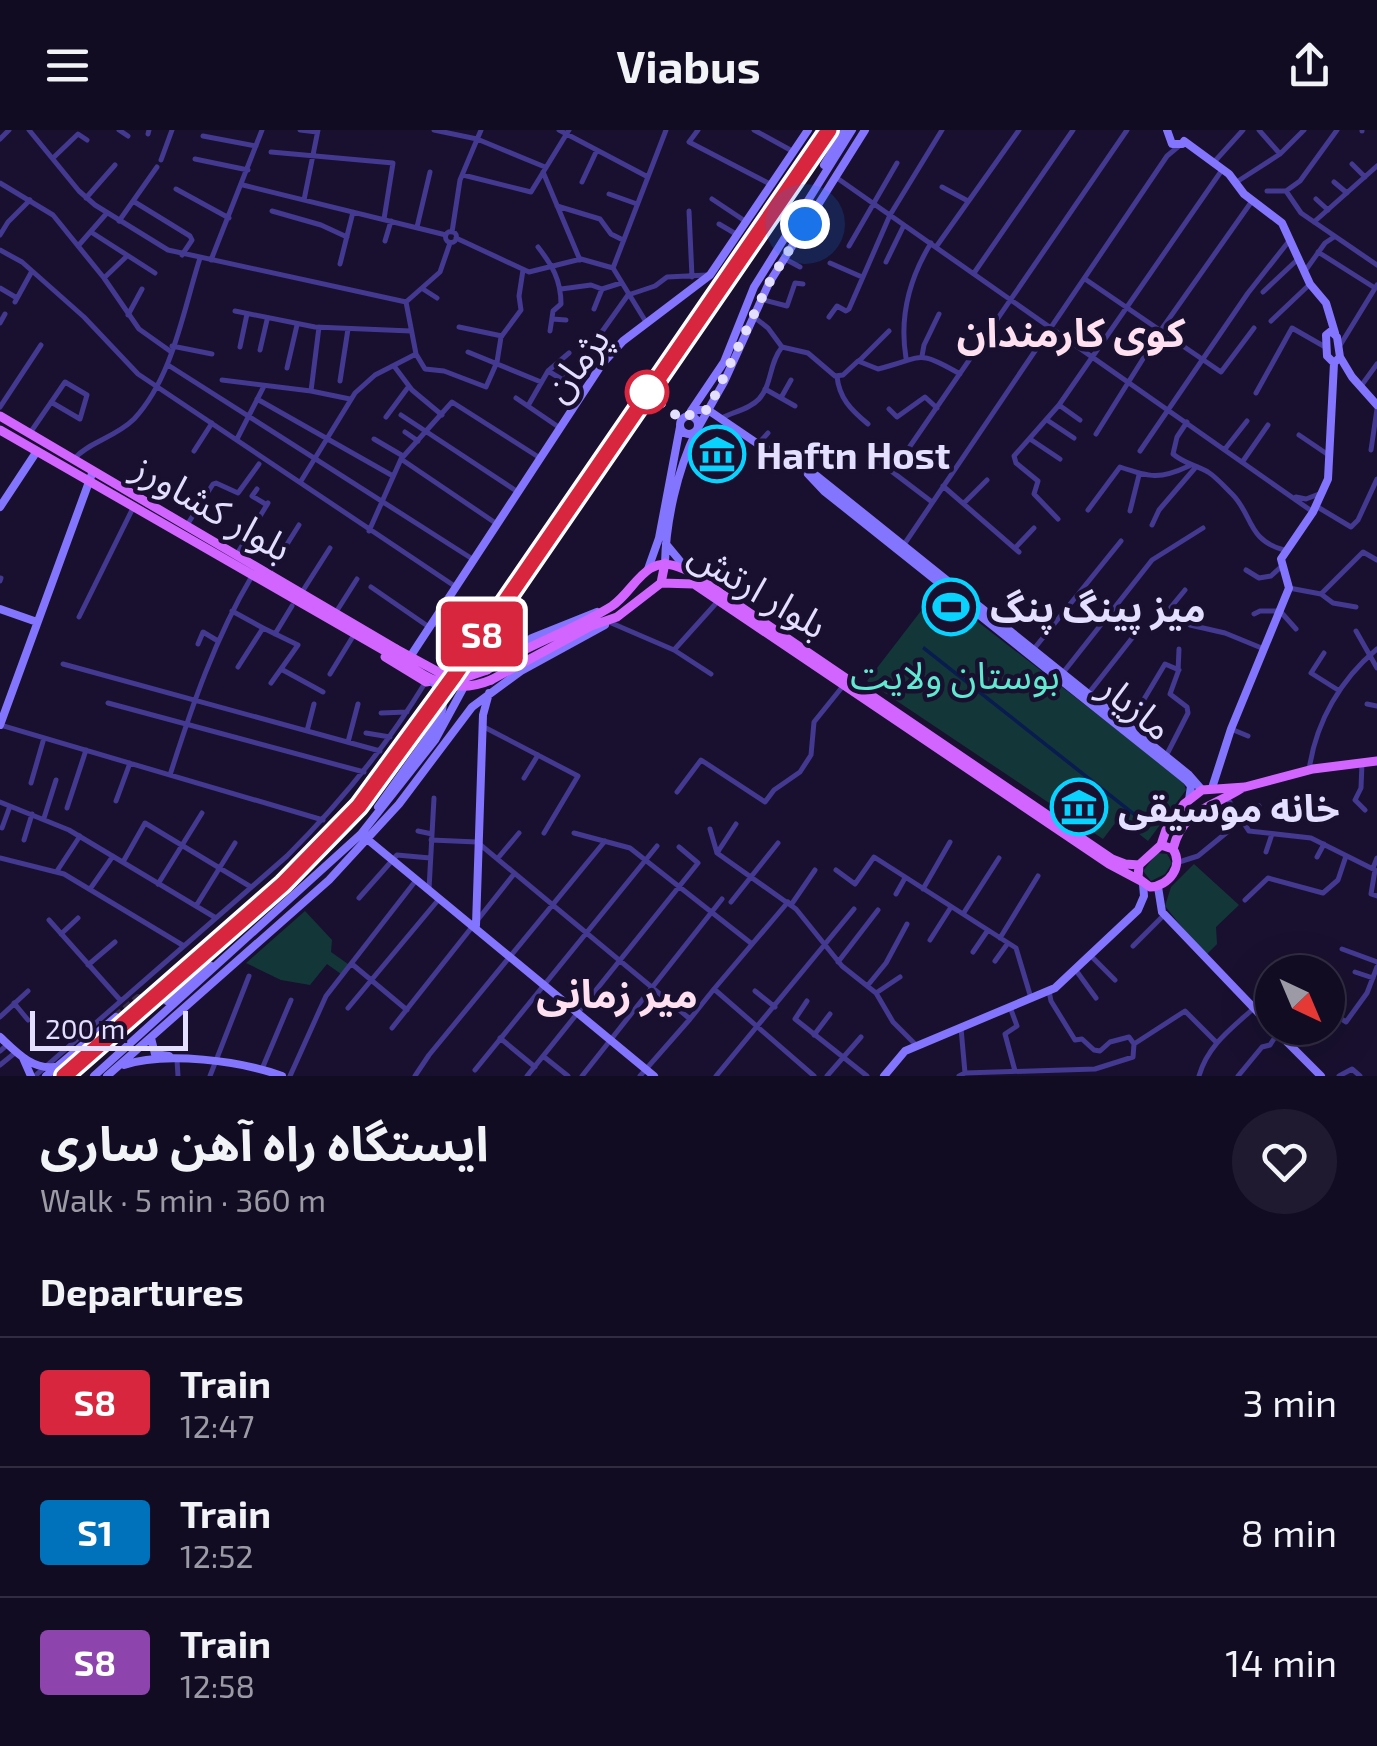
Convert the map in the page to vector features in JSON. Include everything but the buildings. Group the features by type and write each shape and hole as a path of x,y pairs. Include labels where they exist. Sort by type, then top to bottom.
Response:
{"main road":[{"name":"پژمان","path":"402,668 612,352 710,274 808,130"},
{"path":"107,1076 316,892 368,839 472,707 658,584 686,455 760,299 831,173 849,130"},
{"path":"394,652 426,679 463,688 534,643 612,615 646,573 656,551 680,427 714,380 754,287 849,130"},
{"path":"816,186 865,130"},
{"path":"1168,134 1222,170 1252,201 1274,214 1292,239 1310,284 1331,316 1328,361 1338,356"},
{"path":"1331,334 1338,356 1377,407"},
{"path":"1207,789 1289,588 1281,559 1284,550 1314,509 1328,478 1338,356"},
{"path":"686,417 697,410 708,410"},
{"name":"مازیار","path":"708,410 805,470 1051,668 1186,780 1190,786 1189,800"},
{"name":"بلوار کشاورز","path":"0,416 74,459 133,508 182,526 252,576 306,599"},
{"path":"686,417 696,419 698,429"},
{"path":"680,427 686,434 709,420 725,420"},
{"name":"بلوار کشاورز","path":"0,430 237,554 394,652"},
{"path":"0,507 4,494 38,452"},
{"path":"0,725 90,476"},
{"name":"مازیار","path":"818,481 1207,789"},
{"path":"666,544 688,571"},
{"name":"بلوار ارتش","path":"646,573 665,564 688,571 814,660"},
{"path":"646,573 658,584"},
{"name":"بلوار ارتش","path":"658,584 694,584 1112,859 1139,865"},
{"path":"306,599 338,609 438,671 436,680 426,679"},
{"path":"306,599 352,638 438,686 444,704 428,738 378,807 321,869"},
{"path":"0,609 37,622"},
{"path":"94,1076 361,834 442,730 471,678 532,638 612,615"},
{"path":"394,652 454,680 489,675"},
{"path":"471,678 474,692 488,694"},
{"path":"476,926 477,842 488,694"},
{"path":"459,698 470,698 472,707"},
{"path":"458,723 468,721 484,727"},
{"path":"884,1076 902,1053 1049,991 1075,969 1138,910 1144,896 1139,865 1161,845 1166,830 1189,800 1207,789 1245,787 1309,770 1377,761"},
{"path":"1158,887 1173,874 1179,862 1174,849 1182,824 1245,787"},
{"path":"1207,789 1215,796 1210,806"},
{"name":"بلوار ارتش","path":"1029,806 1108,864 1142,883"},
{"path":"368,839 611,1040 643,1073 654,1076"},
{"path":"1161,845 1174,849"},
{"path":"306,882 306,892 316,892"},
{"path":"1142,883 1158,887"},
{"path":"1158,887 1163,914"},
{"path":"284,902 293,902 295,911"},
{"path":"1138,910 1148,907 1163,914 1254,1008"},
{"path":"167,1001 203,971 224,960"},
{"path":"3,1044 45,1072 57,1067 116,1017"},
{"path":"149,1061 146,1054 151,1038"},
{"path":"1291,1045 1320,1076"},
{"path":"151,1048 157,1055 241,1063 281,1076"},
{"path":"19,1055 33,1076"},
{"path":"116,1068 132,1062 188,1058"}],"street":[{"path":"0,139 10,130"},
{"path":"29,130 86,198 118,222 182,255 405,302 440,272 462,175 481,130"},
{"path":"120,130 128,136"},
{"path":"161,160 172,130"},
{"path":"211,260 262,130"},
{"path":"300,130 318,131 304,200"},
{"path":"434,130 477,139 545,170 580,260"},
{"path":"612,268 666,130"},
{"path":"698,130 689,142 772,185"},
{"path":"754,130 794,152"},
{"path":"829,317 836,306 848,311 890,215 942,130"},
{"path":"906,358 904,316 909,290 933,245 1019,130"},
{"path":"974,273 1073,130"},
{"path":"893,471 1128,130"},
{"path":"1213,164 1243,130"},
{"path":"1259,130 1280,154"},
{"path":"1235,183 1280,154 1304,130"},
{"path":"1266,192 1286,191 1300,182 1336,130"},
{"path":"462,175 531,192 565,131 648,177"},
{"path":"52,159 78,134 87,140"},
{"path":"1166,156 1168,134"},
{"path":"203,136 256,146"},
{"path":"903,546 1166,156 1182,144"},
{"path":"582,182 598,150"},
{"path":"271,152 392,163 385,241"},
{"path":"195,160 248,170"},
{"path":"849,246 896,163"},
{"path":"1352,164 1365,177"},
{"path":"86,198 115,165"},
{"path":"1314,222 1377,166"},
{"path":"118,222 157,168"},
{"path":"1058,519 1034,494 1037,480 1014,460 1059,405 1222,170"},
{"path":"417,227 430,172"},
{"path":"831,173 1314,509 1351,527 1376,480"},
{"path":"1334,182 1347,193"},
{"path":"0,183 53,215 139,329 171,348 212,354"},
{"path":"243,184 451,237 529,272 580,260 612,268 646,322"},
{"path":"942,187 968,202"},
{"path":"176,189 229,218"},
{"path":"1286,191 1301,213 1377,265"},
{"path":"609,194 637,204"},
{"path":"712,199 747,222"},
{"path":"1316,199 1328,210"},
{"path":"0,235 30,200"},
{"path":"133,201 190,236 192,240 182,255"},
{"path":"1096,434 1161,330 1252,201"},
{"path":"557,206 600,219 611,234 623,240"},
{"path":"272,211 321,224 346,237"},
{"path":"688,211 692,277"},
{"path":"340,264 353,212"},
{"path":"78,246 106,214"},
{"path":"720,224 738,236"},
{"path":"886,262 904,224"},
{"path":"91,232 155,272"},
{"path":"1306,270 1334,238"},
{"path":"1140,451 1282,247 1292,239"},
{"path":"538,247 554,266 561,289 561,304 554,311 550,331"},
{"path":"790,248 801,251"},
{"path":"0,250 32,271 84,317 138,374 456,587"},
{"path":"1318,252 1376,287 1338,356"},
{"path":"104,278 128,255"},
{"path":"1263,292 1300,257"},
{"path":"74,459 81,451 113,437 130,422 156,387 168,366 200,258"},
{"path":"784,259 800,267"},
{"path":"830,263 862,278"},
{"path":"405,302 416,354 425,369 444,371 486,387 502,336 521,310 523,270"},
{"path":"0,288 16,300 32,271"},
{"path":"601,334 628,295 668,277 710,274"},
{"path":"1085,279 1222,372 1254,328"},
{"path":"561,289 591,285 602,290 621,283"},
{"path":"760,299 788,306 794,283 803,284"},
{"path":"1271,321 1310,284"},
{"path":"423,289 437,298"},
{"path":"128,315 142,290"},
{"path":"594,309 602,290"},
{"path":"235,311 298,325 411,330"},
{"path":"0,323 5,314"},
{"path":"240,348 248,314"},
{"path":"922,356 940,314"},
{"path":"752,316 782,346 808,354 837,376 843,375 888,331"},
{"path":"260,350 267,320"},
{"path":"552,320 566,320"},
{"path":"286,368 298,325"},
{"path":"312,391 319,327"},
{"path":"458,327 502,336"},
{"path":"340,381 348,328"},
{"path":"1256,393 1292,328 1327,348"},
{"path":"0,406 41,345"},
{"path":"708,452 725,420 756,402 766,389 768,372 782,346"},
{"path":"468,352 541,382"},
{"path":"301,481 350,400 375,376 416,354"},
{"path":"529,404 548,371 568,354"},
{"path":"858,361 878,369 906,358 930,357 960,374"},
{"path":"1361,386 1377,364"},
{"path":"168,366 474,560"},
{"path":"394,366 409,386 442,415"},
{"path":"548,371 563,380 568,376"},
{"path":"837,376 838,390 847,405 868,424"},
{"path":"222,380 312,391 350,400"},
{"path":"782,396 791,380"},
{"path":"30,433 51,402 65,382 86,395 80,420 51,402"},
{"path":"237,438 264,386"},
{"path":"386,417 409,386"},
{"path":"766,389 795,406"},
{"path":"889,409 897,417 925,397 936,408"},
{"path":"516,398 560,428"},
{"path":"257,399 393,476"},
{"path":"369,531 402,458 452,402 540,458"},
{"path":"1059,405 1080,420"},
{"path":"1371,450 1377,407"},
{"path":"401,414 518,492"},
{"path":"1048,420 1074,438"},
{"path":"1225,449 1246,421"},
{"path":"1188,422 1172,451 1192,467 1207,471 1234,495 1246,520 1264,542 1284,550"},
{"path":"194,450 212,423"},
{"path":"1243,461 1268,425"},
{"path":"405,432 418,442"},
{"path":"758,444 768,432"},
{"path":"1299,435 1330,456"},
{"path":"374,439 497,524"},
{"path":"1030,439 1060,459"},
{"path":"805,470 817,446"},
{"path":"878,461 932,502"},
{"path":"182,526 213,484 238,493 259,464"},
{"path":"1088,510 1120,467 1139,476 1166,477 1192,467"},
{"path":"1152,525 1192,467"},
{"path":"1130,511 1139,476"},
{"path":"964,503 987,480"},
{"path":"943,486 1017,550 1034,528"},
{"path":"237,554 267,504 252,496 257,489"},
{"path":"1294,496 1306,499 1322,494"},
{"path":"79,618 133,508"},
{"path":"269,573 299,525"},
{"path":"1062,674 1152,560 1203,528"},
{"path":"1034,650 1120,541"},
{"path":"306,599 330,548"},
{"path":"1321,594 1363,552 1377,560"},
{"path":"1246,570 1260,578 1271,576 1283,565"},
{"path":"170,774 218,641 252,576"},
{"path":"338,609 357,579"},
{"path":"372,588 456,637"},
{"path":"1289,588 1356,607"},
{"path":"1185,590 1171,607 1186,623 1264,649"},
{"path":"674,650 719,600"},
{"path":"275,634 292,606"},
{"path":"1254,614 1260,610 1280,610 1296,629"},
{"path":"232,611 298,645 271,683"},
{"path":"612,615 711,674"},
{"path":"238,667 263,628"},
{"path":"1088,694 1140,628"},
{"path":"1356,631 1375,654 1377,668"},
{"path":"198,644 203,632 218,641"},
{"path":"330,674 352,638"},
{"path":"1166,756 1188,713 1187,707 1170,694 1178,670 1179,648"},
{"path":"1324,653 1312,673 1338,690"},
{"path":"1309,770 1313,741 1338,690 1367,654 1375,654"},
{"path":"64,664 380,751"},
{"path":"1128,726 1166,664 1178,670"},
{"path":"281,668 323,692"},
{"path":"33,1076 45,1072 323,820 380,751 426,679"},
{"path":"677,792 701,760 765,802 774,790 800,772 811,755 814,722 846,681"},
{"path":"108,704 364,772"},
{"path":"307,731 314,704"},
{"path":"348,742 358,704"},
{"path":"1367,704 1377,706"},
{"path":"381,713 407,712"},
{"path":"0,725 323,820"},
{"path":"484,727 578,776 544,833"},
{"path":"1231,729 1248,736"},
{"path":"366,733 390,736"},
{"path":"31,783 44,738"},
{"path":"68,808 86,750"},
{"path":"524,778 538,755"},
{"path":"116,802 130,763"},
{"path":"1362,763 1361,788 1356,800 1366,810"},
{"path":"44,818 56,780"},
{"path":"429,889 434,798"},
{"path":"1227,798 1249,831 1293,834 1373,868 1376,870 1371,894 1377,896"},
{"path":"0,802 80,836 216,918"},
{"path":"2,828 10,806"},
{"path":"1179,862 1198,856 1260,806"},
{"path":"158,884 202,813"},
{"path":"24,840 32,814"},
{"path":"123,862 145,823 251,888"},
{"path":"717,853 736,824"},
{"path":"710,829 717,853 790,903 838,962 876,992 893,1022 917,1046"},
{"path":"418,831 432,837 477,842 690,1018"},
{"path":"498,858 519,833"},
{"path":"574,833 630,848 752,944"},
{"path":"1266,852 1272,834"},
{"path":"57,871 80,836"},
{"path":"415,1076 428,1055 605,841"},
{"path":"923,889 950,842"},
{"path":"196,906 235,843"},
{"path":"731,902 778,844"},
{"path":"1317,857 1324,844"},
{"path":"475,1070 657,846"},
{"path":"527,1076 698,862 678,846"},
{"path":"359,898 392,859 402,854 430,858"},
{"path":"90,890 113,856"},
{"path":"836,870 856,884 874,856 1016,948 1031,998"},
{"path":"1245,900 1268,878 1323,893 1338,880 1346,856"},
{"path":"0,858 57,871 184,946"},
{"path":"963,914 1000,858"},
{"path":"1373,868 1377,858"},
{"path":"643,1073 815,870"},
{"path":"392,1028 515,872"},
{"path":"1000,938 1038,876"},
{"path":"896,894 906,878"},
{"path":"290,1076 326,996 417,879"},
{"path":"348,1008 440,898"},
{"path":"582,1076 722,899"},
{"path":"930,940 951,906"},
{"path":"716,1076 854,909"},
{"path":"838,962 878,910"},
{"path":"1132,946 1163,914"},
{"path":"61,934 78,918"},
{"path":"48,920 121,1001"},
{"path":"868,986 907,924"},
{"path":"973,952 988,930"},
{"path":"88,965 115,942"},
{"path":"996,961 1008,943"},
{"path":"1342,949 1377,965 1367,993 1345,1021"},
{"path":"1090,955 1115,980"},
{"path":"352,964 407,1010"},
{"path":"1075,969 1096,998"},
{"path":"1355,972 1372,978"},
{"path":"210,1076 249,976"},
{"path":"876,992 900,977"},
{"path":"714,989 814,1076"},
{"path":"0,1017 28,991"},
{"path":"756,991 775,1007"},
{"path":"960,1028 962,1074 1082,1072 1134,1057 1134,1044 1129,1036 1100,1051 1082,1039 1075,1040 1049,991"},
{"path":"1367,993 1377,1001"},
{"path":"262,1068 291,1000"},
{"path":"807,1002 794,1017 867,1076"},
{"path":"14,1004 28,1020"},
{"path":"1010,1006 1017,1026 1004,1034 1015,1071"},
{"path":"1199,1076 1202,1063 1216,1042 1254,1008"},
{"path":"1134,1044 1185,1011 1216,1042"},
{"path":"814,1034 830,1014"},
{"path":"827,1076 861,1037"},
{"path":"500,1038 534,1067"},
{"path":"1238,1076 1262,1047 1270,1045"},
{"path":"0,1065 19,1055"},
{"path":"543,1056 568,1076"},
{"path":"178,1060 178,1076"},
{"path":"236,1076 241,1063"},
{"path":"1339,1076 1352,1068 1360,1076"}],"green space":[{"name":"بوستان ولایت","path":"937,590 1183,781 1186,790 1148,841 1119,818 1103,839 867,681"},
{"path":"1157,853 1167,854 1172,863 1165,874 1151,881 1143,871"},
{"path":"1194,864 1239,905 1216,927 1217,944 1205,956 1165,906 1171,887"},
{"path":"305,911 332,940 331,952 348,964 341,974 327,964 310,985 281,980 246,963"}],"water":[{"path":"924,646 1143,819 1141,822 922,649"}],"tunnel":[{"path":"116,1017 138,998 167,1001"}],"railway":[{"path":"64,1076 283,884 359,806 454,677 829,130"}],"train":[{"name":"S8","path":"64,1076 283,884 359,806 454,676 829,130"}],"place":[{"name":"Haftn Host","path":"717,454"},
{"name":"میز پینگ پنگ","path":"951,607"},
{"name":"خانه موسیقی","path":"1079,807"}],"district":[{"name":"کوی کارمندان","path":"1071,331"},
{"name":"میر زمانی","path":"617,992"}],"route":[{"path":"647,392 682,420 697,410 708,410 769,283 805,224"}]}
